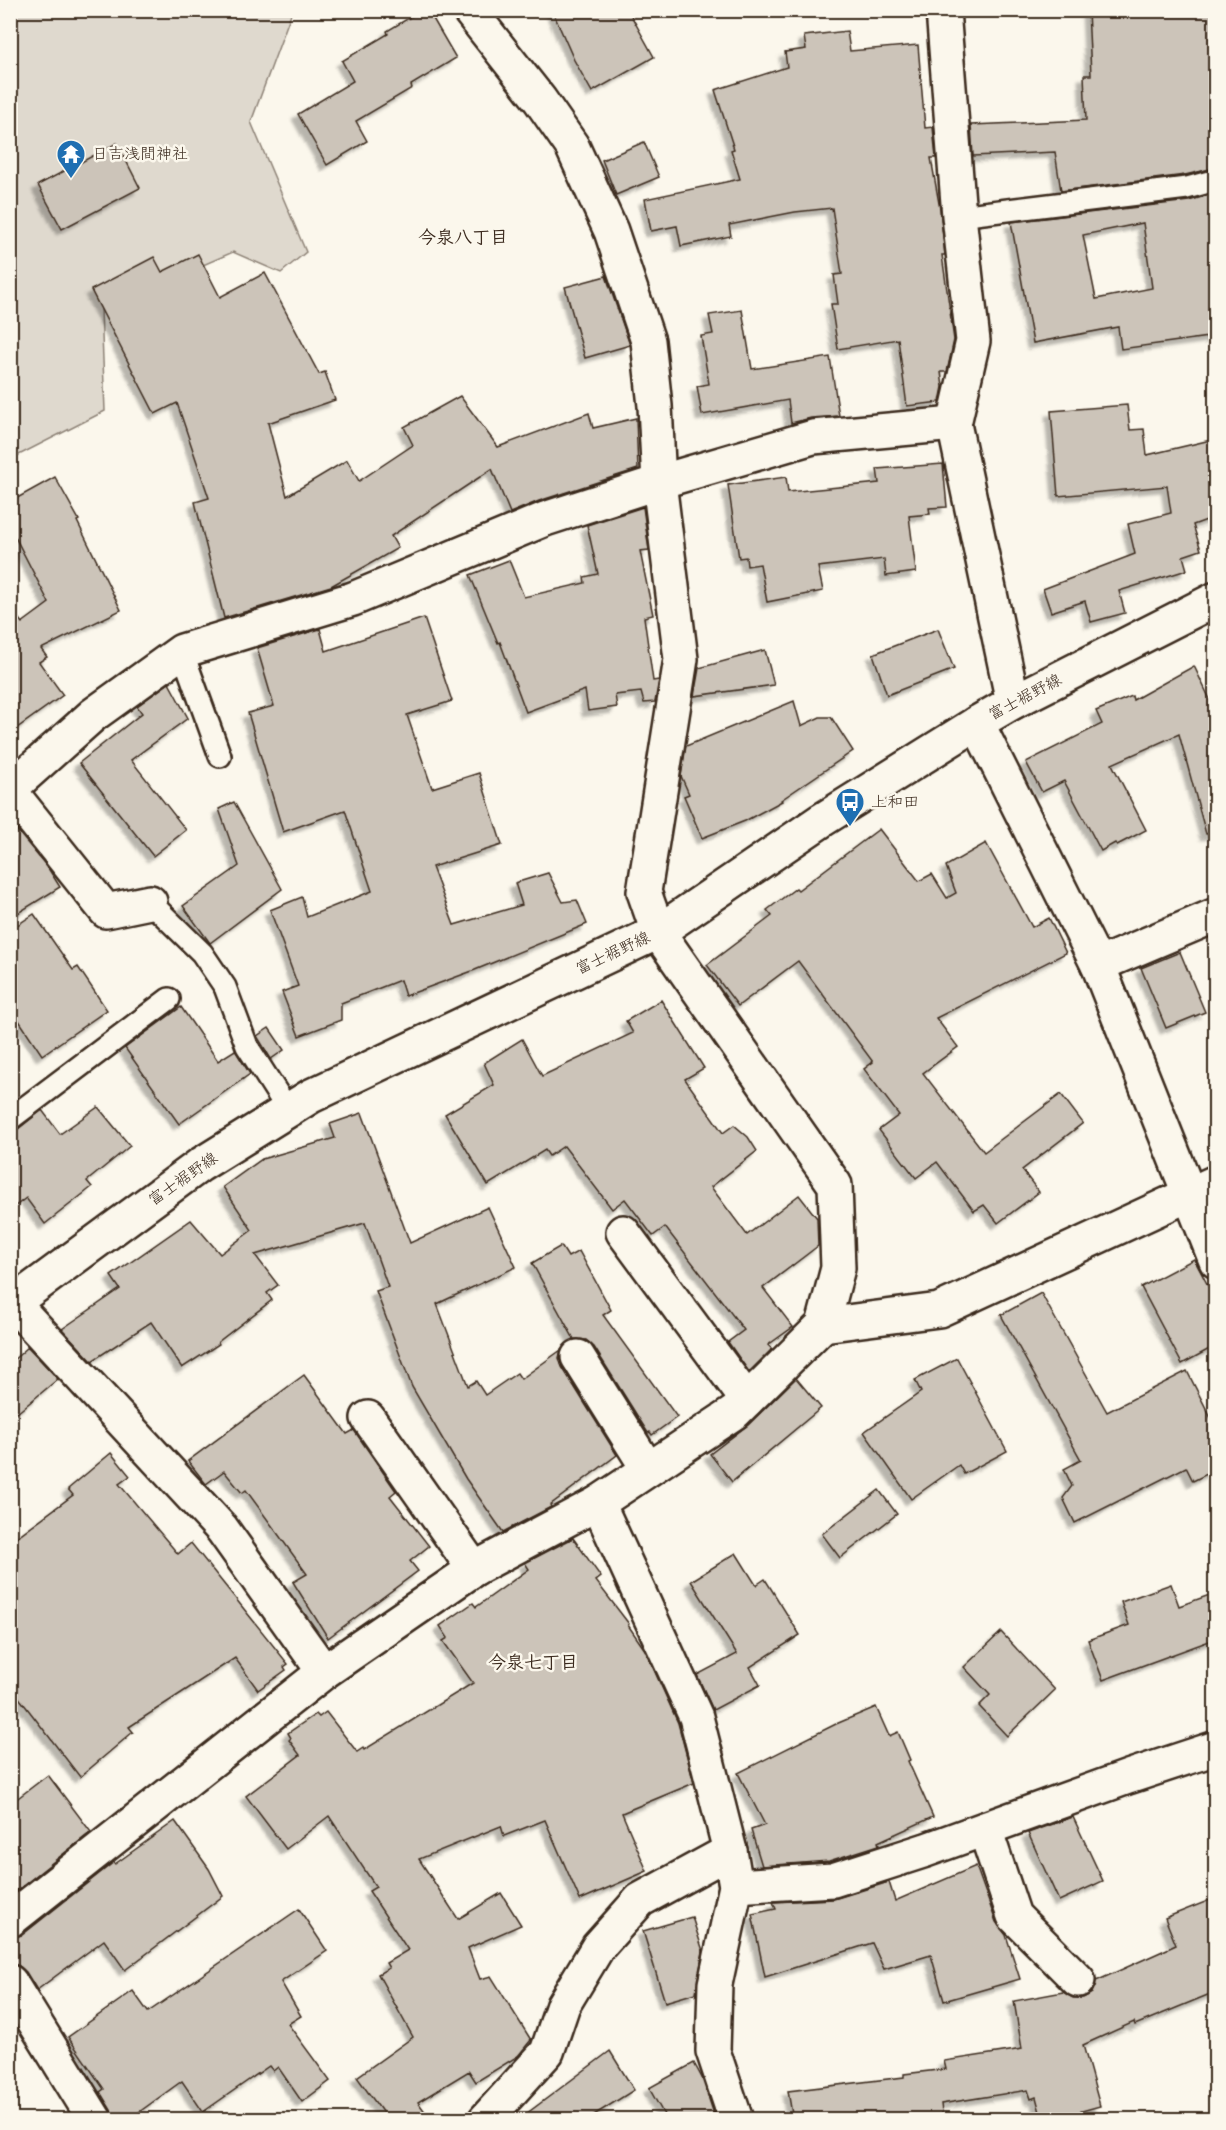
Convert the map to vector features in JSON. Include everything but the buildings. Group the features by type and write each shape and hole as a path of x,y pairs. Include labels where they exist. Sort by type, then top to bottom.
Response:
{"street":[{"path":"10,1920 324,1672 474,1569 598,1503 735,1412 823,1325 837,1268 835,1185 658,932 644,892 681,658 659,482 655,406 648,341 611,231 572,146 540,100 469,10"},
{"path":"943,10 959,216 973,341 954,424 1013,702"},
{"path":"150,902 106,911 10,790 93,715 182,651 352,599 545,519 659,482 813,438 954,424"},
{"name":"富士裾野線","path":"11,1303 200,1165 311,1096 658,932 822,820 1013,702 1215,599"},
{"path":"978,723 1098,965 1202,1189 1215,1261"},
{"path":"1098,965 1215,915"},
{"path":"823,1325 939,1310 1202,1189"},
{"path":"623,1232 747,1400"},
{"path":"11,1303 222,1530 324,1672"},
{"path":"578,1357 648,1469"},
{"path":"368,1418 474,1569"},
{"path":"598,1503 696,1717 729,1851 736,1886 715,1984 713,2051 736,2120"},
{"path":"736,1886 833,1880 1215,1748"},
{"path":"985,1829 1014,1916 1078,1980"},
{"path":"485,2120 547,2052 563,2005 598,1947 640,1900 729,1851"},
{"path":"10,1982 95,2120"}],"lane":[{"path":"959,216 1187,188 1215,180"},
{"path":"182,651 220,756"},
{"path":"150,902 202,953 225,987 247,1046 288,1110"},
{"path":"10,1119 169,999"}],"shaded area":[{"path":"11,11 292,11 251,122 306,252 281,273 233,252 101,309 105,411 11,459"}],"place":[{"name":"日吉浅間神社","path":"71,180"},
{"name":"上和田","path":"850,828"}],"district":[{"name":"今泉八丁目","path":"463,237"},
{"name":"今泉七丁目","path":"533,1662"}]}
